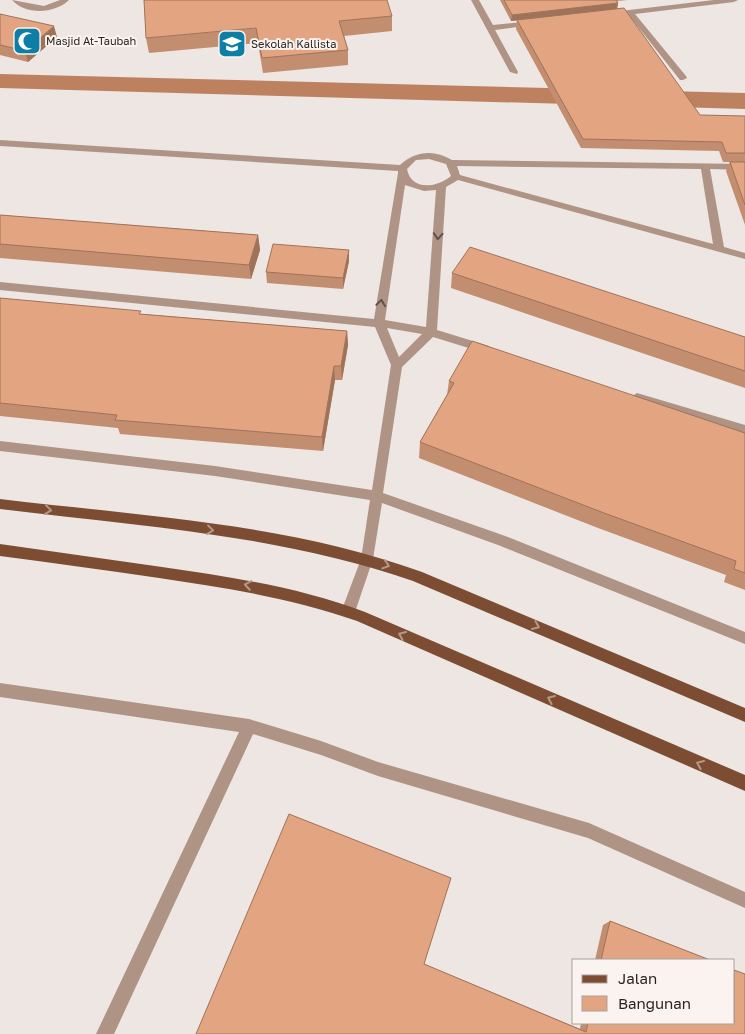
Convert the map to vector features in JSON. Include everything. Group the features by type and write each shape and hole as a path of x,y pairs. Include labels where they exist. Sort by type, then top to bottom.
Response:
{"main road":[{"path":"0,504 232,532 367,559 417,576 745,715"},
{"path":"0,550 248,585 291,594 348,612 745,783"}],"street":[{"path":"16,0 21,6 38,9 57,5 65,0"},
{"path":"475,0 514,72"},
{"path":"602,15 734,0"},
{"path":"630,12 683,78"},
{"path":"490,28 537,22"},
{"path":"0,143 402,171"},
{"path":"348,612 367,559 397,365 379,323 402,171 413,158 433,156 450,162 745,167"},
{"path":"450,162 455,169 456,177"},
{"path":"705,166 719,248"},
{"path":"402,171 407,182 417,187 429,189 441,188 456,177"},
{"path":"456,177 745,256"},
{"path":"397,365 430,332 441,188"},
{"path":"0,286 403,326 430,332 497,353"},
{"path":"631,394 745,430"},
{"path":"0,446 215,471 376,496 503,541 745,638"},
{"path":"0,690 249,726 321,748 378,769 589,831 745,900"},
{"path":"105,1034 249,726"}],"building":[{"path":"144,0 387,0 392,16 339,21 348,50 262,58 256,28 146,38"},
{"path":"504,0 616,0 618,3 512,15"},
{"path":"624,8 700,115 745,116 745,153 726,153 722,142 583,139 517,20"},
{"path":"0,14 54,26 25,51 0,45"},
{"path":"730,162 745,162 745,205"},
{"path":"0,215 258,235 249,265 0,244"},
{"path":"273,244 349,250 343,278 266,272"},
{"path":"470,247 745,337 745,371 452,273"},
{"path":"0,298 141,311 139,314 347,331 341,366 334,366 322,437 115,420 117,415 0,403"},
{"path":"472,341 745,433 745,573 734,569 736,561 604,513 420,442 454,383 449,381"},
{"path":"289,814 451,878 424,964 586,1032 588,1024 735,1024 735,970 745,974 745,1034 196,1034"},
{"path":"610,921 707,959 601,959"}],"waterway":[{"path":"0,81 745,101"}],"place":[{"name":"Masjid At-Taubah","path":"27,41"},
{"name":"Sekolah Kallista","path":"232,44"}]}
